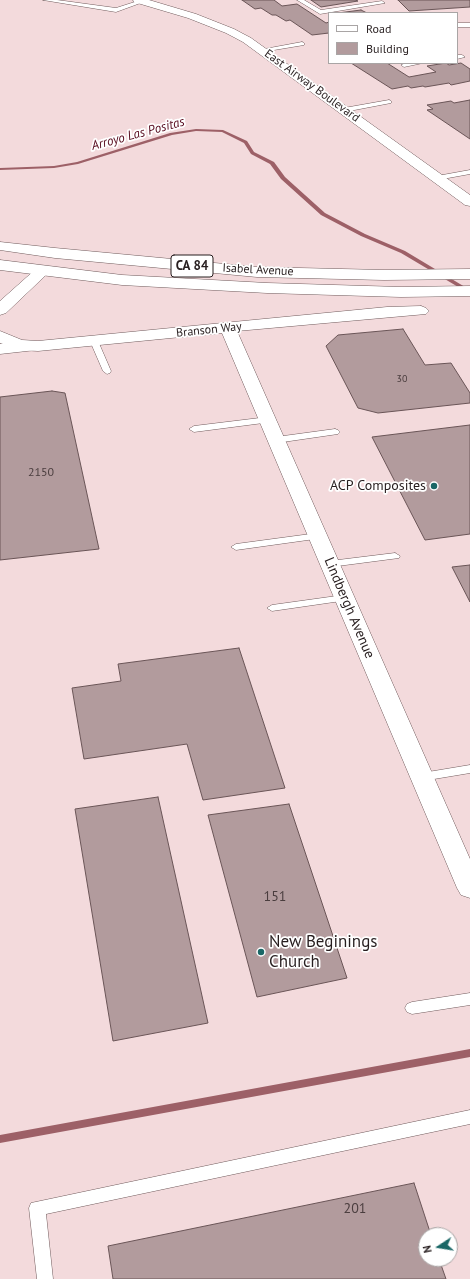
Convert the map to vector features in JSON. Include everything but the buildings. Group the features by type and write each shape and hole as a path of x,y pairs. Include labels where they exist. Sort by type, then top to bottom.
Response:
{"main road":[{"name":"East Airway Boulevard","path":"141,1 179,11 212,23 230,31 262,50 470,202"},
{"name":"Isabel Avenue","path":"0,246 63,254 257,272 470,274"},
{"name":"Isabel Avenue","path":"0,265 129,280 267,288 400,292 470,291"},
{"path":"0,310 42,271"},
{"path":"0,350 30,346"}],"street":[{"name":"Branson Way","path":"0,336 7,341 21,346 30,346 387,312 421,311"},
{"name":"Lindbergh Avenue","path":"228,328 470,888"}],"lane":[{"path":"46,0 116,10 141,1"},
{"path":"300,0 328,17"},
{"path":"320,12 382,3"},
{"path":"458,26 470,25"},
{"path":"262,50 302,44"},
{"path":"404,66 415,64"},
{"path":"344,110 389,102"},
{"path":"438,178 470,172"},
{"path":"94,341 107,371"},
{"path":"194,429 268,420"},
{"path":"276,440 335,432"},
{"path":"236,547 318,536"},
{"path":"330,564 395,556"},
{"path":"272,608 344,598"},
{"path":"422,777 470,769"},
{"path":"412,1008 470,999"},
{"path":"45,1279 37,1208 470,1117"}],"waterway":[{"name":"Arroyo Las Positas","path":"0,169 54,167 78,163 171,134 196,130 223,131 246,142 252,153 272,163 283,178 323,214 363,235 403,252 470,292"},
{"path":"0,1139 470,1053"}],"place":[{"name":"ACP Composites","path":"434,486"},
{"name":"New Beginings Church","path":"261,952"}]}
